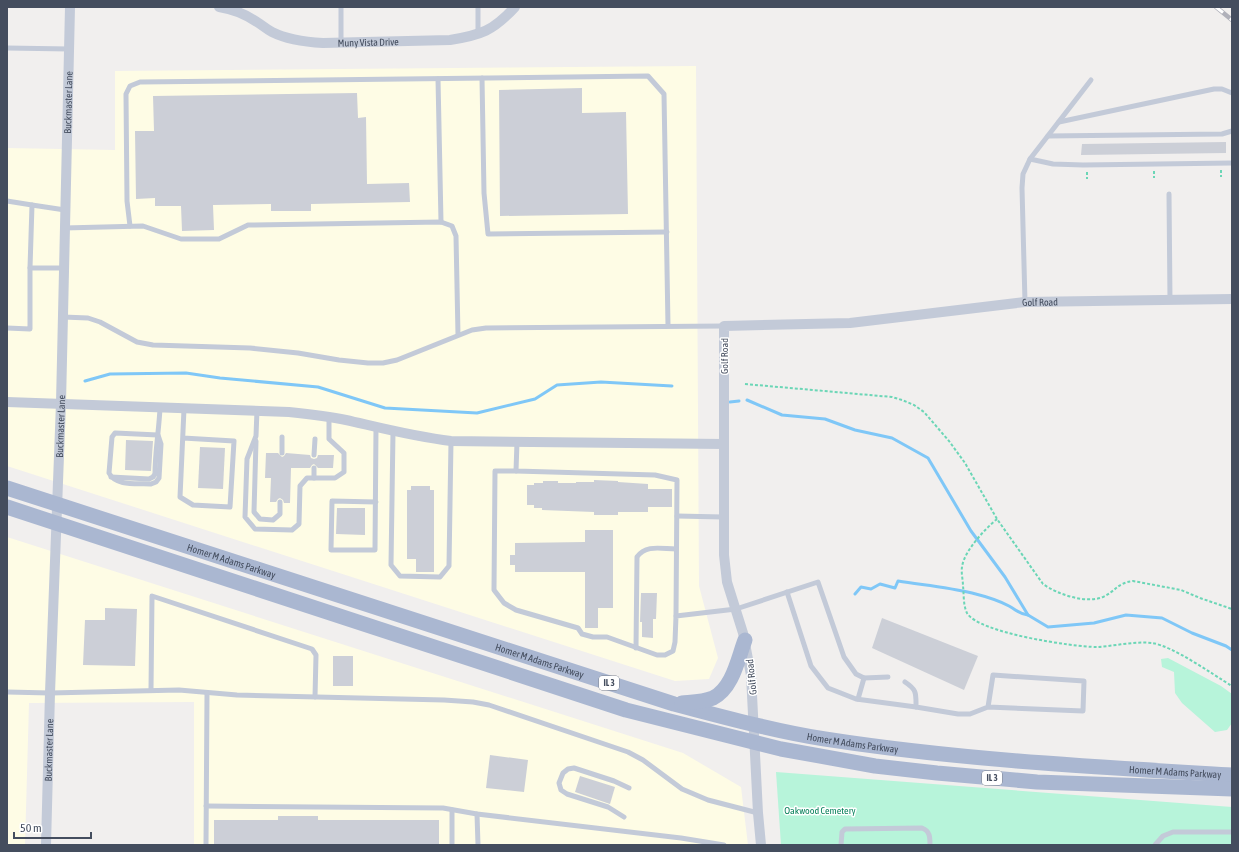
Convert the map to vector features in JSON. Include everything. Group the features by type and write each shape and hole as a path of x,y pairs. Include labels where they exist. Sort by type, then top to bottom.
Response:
{"main road":[{"name":"Homer M Adams Parkway","path":"7,488 674,704 755,725 824,739 990,760 1232,775"},
{"name":"Homer M Adams Parkway","path":"7,507 611,705 781,749 875,766 1037,782 1232,789"},
{"path":"674,704 701,701 714,697 723,690 732,675 745,640"}],"street":[{"name":"Buckmaster Lane","path":"46,845 61,403 70,7"},
{"name":"Muny Vista Drive","path":"219,7 243,13 270,31 285,38 303,42 341,43 450,40 469,37 496,26 515,7"},
{"name":"Golf Road","path":"761,845 751,675 745,640 727,582 724,555 724,326 850,322 1025,302 1232,299"},
{"path":"7,402 288,412 329,417 428,439 451,441 724,444"}],"lane":[{"path":"341,7 341,43"},
{"path":"478,7 478,34"},
{"path":"7,48 69,49"},
{"path":"130,226 128,201 126,94 130,86 140,82 648,76 664,94 668,326"},
{"path":"482,78 484,193 488,234 667,232"},
{"path":"438,79 441,222"},
{"path":"1025,302 1022,188 1023,174 1030,159 1091,80"},
{"path":"1059,122 1214,89 1222,89 1232,93"},
{"path":"1048,136 1222,134 1232,131"},
{"path":"1030,159 1053,164 1083,166 1232,164"},
{"path":"1169,194 1170,300"},
{"path":"7,201 65,210"},
{"path":"7,328 30,328 32,205"},
{"path":"64,228 143,226 181,239 219,239 248,225 441,222 452,226 456,236 458,336"},
{"path":"30,268 64,268"},
{"path":"63,317 88,318 100,322 131,339 153,345 250,348 298,352 339,360 368,363 383,363 397,360 472,330 486,328 724,326"},
{"path":"158,435 115,433 112,437 109,474 111,477 117,482 151,484 156,482 159,478 161,444 158,435 160,408"},
{"path":"183,438 234,441 230,507 193,505 180,497 184,409"},
{"path":"257,410 254,512 260,519 274,520 280,514 280,502"},
{"path":"256,436 247,460 245,517 255,529 292,530 299,524 300,486 307,478 335,478 344,472 344,453 329,439 329,417"},
{"path":"376,427 376,502 375,550 331,550 332,501 376,502"},
{"path":"393,432 391,565 400,576 440,576 449,566 451,441"},
{"path":"282,437 282,453"},
{"path":"314,455 315,439"},
{"path":"516,471 517,442"},
{"path":"314,468 314,478"},
{"path":"495,471 655,475 677,480 677,516 676,616 675,642 673,651 657,655 606,637 593,637 582,634 578,628 516,610 504,603 494,590 495,471"},
{"path":"677,516 723,517"},
{"path":"636,648 637,557 641,551 647,548 676,549"},
{"path":"676,616 736,609 818,582 844,657 856,674 864,678 888,676"},
{"path":"787,592 810,666 828,688 858,700 958,714 970,714 988,707 1083,711 1084,681 993,675 988,707"},
{"path":"150,690 152,596 312,649 316,655 315,697"},
{"path":"858,700 864,678"},
{"path":"905,682 913,687 916,695 916,707"},
{"path":"7,692 50,693 179,690 237,695 473,702 489,705 628,752 643,760 682,789 708,800 758,813"},
{"path":"206,845 207,693"},
{"path":"624,817 608,807 567,794 561,790 559,783 563,773 568,769 574,768 614,781 629,788"},
{"path":"206,806 443,808 478,814 688,839 724,845"},
{"path":"452,810 452,845"},
{"path":"478,814 478,845"},
{"path":"841,845 842,832 845,829 922,828 930,835 930,845"},
{"path":"1155,845 1163,836 1173,832 1232,832"}],"path":[{"path":"1221,169 1221,177"},
{"path":"1087,170 1087,179"},
{"path":"1154,170 1154,178"},
{"path":"744,384 892,397 914,405 924,412 949,441 965,463 997,519 1043,584 1052,590 1064,595 1097,598 1110,593 1118,585 1133,581 1181,590 1232,609"},
{"path":"997,519 990,525 970,550 962,567 967,614 983,625 1023,636 1062,644 1098,646 1153,643 1179,654 1232,686"}],"shaded area":[{"path":"696,66 699,586 718,658 709,679 675,681 7,466 7,148 115,150 115,71"},
{"path":"7,537 683,753 741,787 748,845 194,845 194,702 29,703 25,845 7,845"}],"green space":[{"path":"1168,658 1221,686 1232,694 1232,723 1227,730 1215,732 1182,703 1175,693 1174,672 1162,667 1161,659"},
{"name":"Oakwood Cemetery","path":"776,772 1232,807 1232,845 781,845"}],"building":[{"path":"582,88 582,113 626,112 628,214 500,216 499,90"},
{"path":"357,93 358,118 366,117 367,184 409,183 410,202 311,204 311,211 271,211 271,204 213,205 214,230 182,231 181,206 155,206 155,198 136,199 135,131 154,131 153,96"},
{"path":"1226,142 1226,153 1081,155 1082,144"},
{"path":"126,440 153,441 151,471 125,470"},
{"path":"200,447 225,448 223,489 198,488"},
{"path":"266,453 278,453 282,457 286,453 310,455 311,458 314,459 317,458 318,455 334,455 333,468 318,468 314,464 310,468 291,468 290,503 284,503 280,498 276,502 270,502 271,478 265,478"},
{"path":"594,480 648,484 648,489 672,489 672,507 648,507 648,512 618,512 618,515 594,515 594,512 542,510 542,508 534,508 534,505 527,505 527,485 543,483 543,481 576,483 594,482"},
{"path":"411,486 430,486 430,490 434,490 434,572 416,572 416,559 407,559 407,490 411,490"},
{"path":"337,508 365,508 365,535 336,534"},
{"path":"585,530 613,530 613,608 598,608 598,628 585,628 585,572 515,572 515,565 510,565 510,555 515,555 515,543 585,542"},
{"path":"641,593 657,593 656,619 653,619 653,638 642,637 642,622 640,622"},
{"path":"105,608 137,609 135,666 83,665 85,620 105,620"},
{"path":"882,618 978,656 964,690 872,648"},
{"path":"333,656 353,656 353,686 333,686"},
{"path":"490,755 528,760 524,792 486,788"},
{"path":"580,776 615,787 610,804 575,792"},
{"path":"278,816 318,816 318,820 439,820 439,845 214,845 214,820 278,820"}],"waterway":[{"path":"85,381 110,374 186,373 220,378 318,387 385,408 477,413 535,399 557,385 601,382 672,386"},
{"path":"747,400 782,415 825,419 855,430 892,438 928,458 971,531 1005,577 1028,615 1048,627 1094,623 1126,615 1162,618 1232,650"},
{"path":"730,402 739,401"},
{"path":"855,594 861,587 871,589 880,584 895,588 898,581 977,594 991,598 1020,613 1028,615"}],"railway":[{"path":"1216,7 1232,20"}]}
